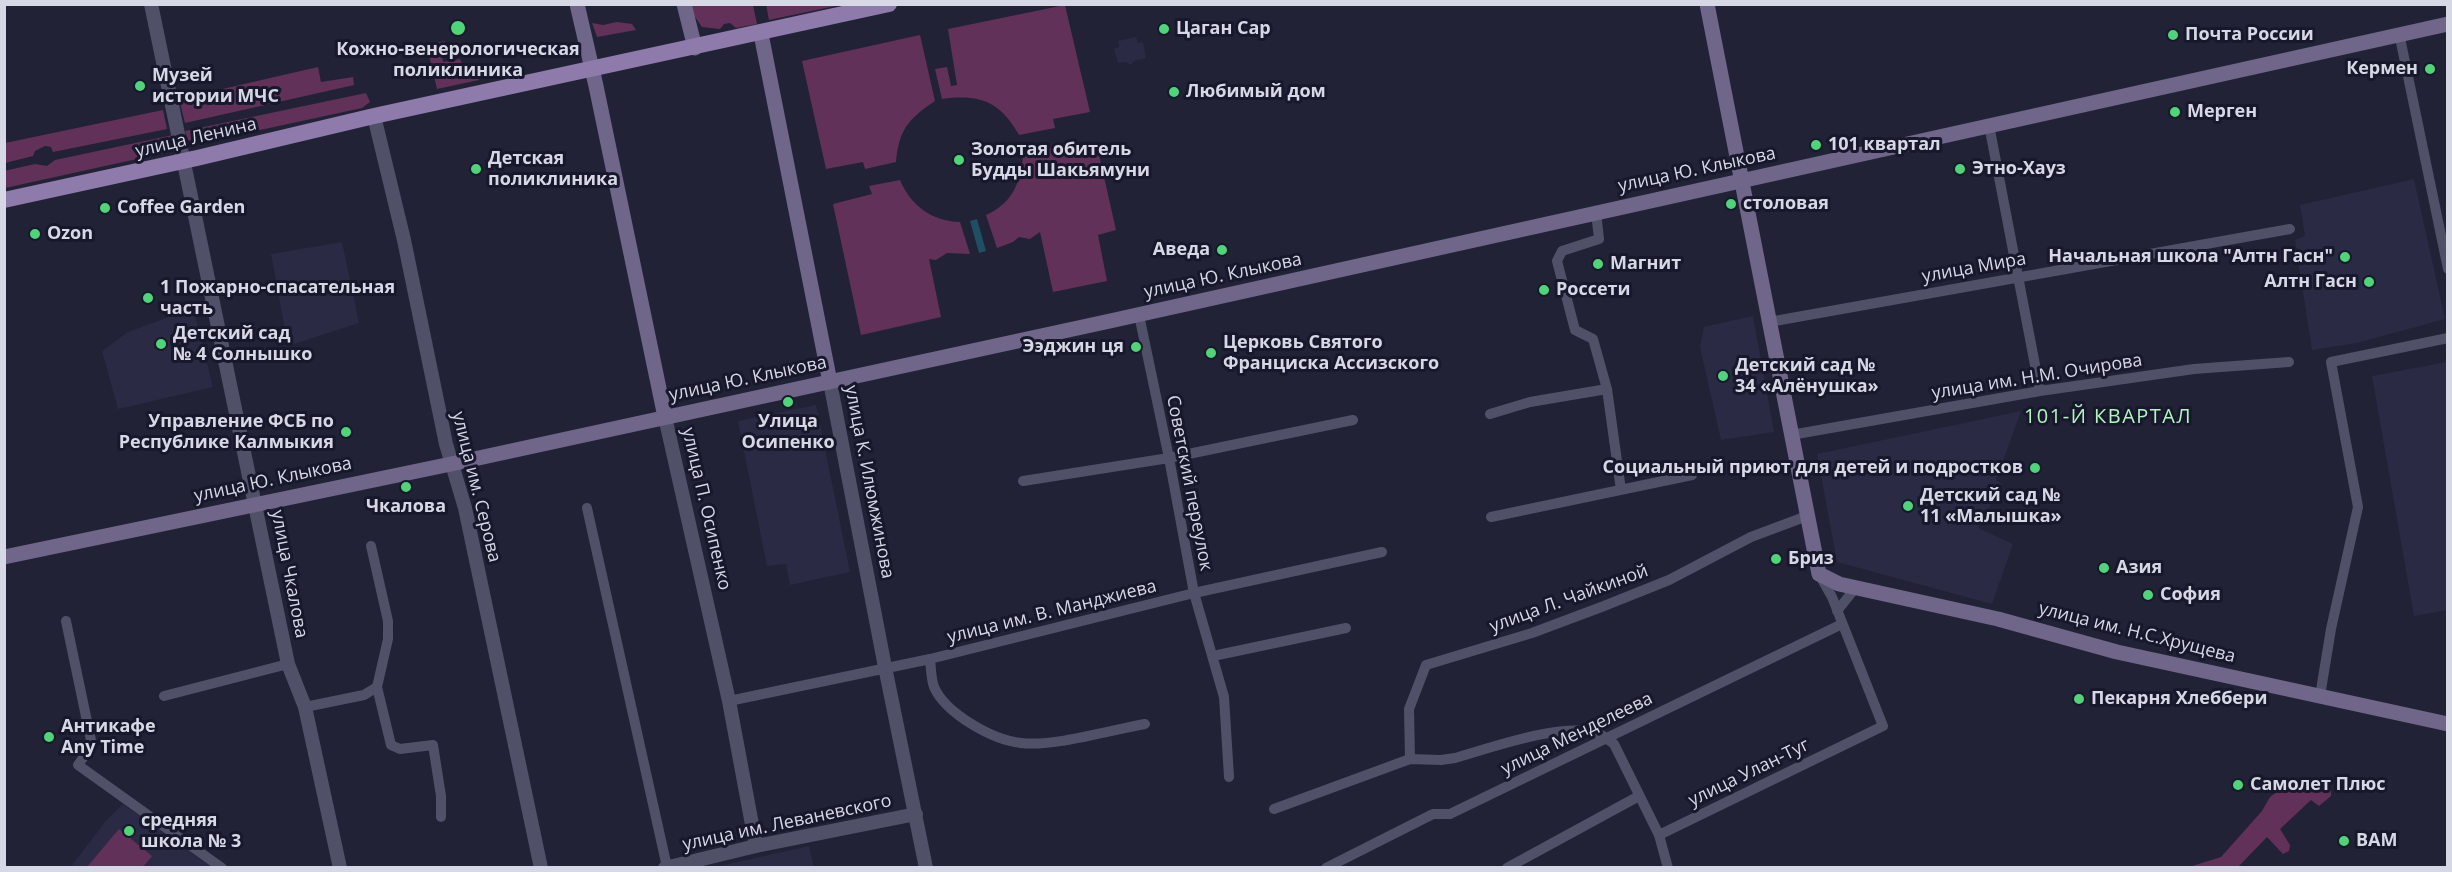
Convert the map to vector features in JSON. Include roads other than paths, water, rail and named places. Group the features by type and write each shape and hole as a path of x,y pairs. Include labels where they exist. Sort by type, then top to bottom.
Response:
{"main road":[{"name":"улица П. Осипенко","path":"577,4 665,417"},
{"path":"684,4 695,48"},
{"name":"улица Ленина","path":"4,200 184,161 374,116 761,34 889,4"},
{"path":"1707,4 1819,574"},
{"name":"улица Ю. Клыкова","path":"4,557 451,464 1139,315 2399,33 2448,24"},
{"name":"улица К. Илюмжинова","path":"761,34 831,382"},
{"name":"улица им. Н.С.Хрущева","path":"1819,574 1839,584 1857,586 1998,619 2116,652 2448,724"}],"street":[{"name":"улица Чкалова","path":"151,4 288,664 304,707 340,867"},
{"path":"2399,33 2448,269"},
{"name":"улица им. Серова","path":"374,116 404,240 451,464 465,508 541,867"},
{"path":"1989,125 2040,390"},
{"path":"1596,212 1599,239 1562,251 1557,261 1575,330 1593,339 1607,389 1621,490"},
{"name":"улица Мира","path":"1769,322 2290,229"},
{"name":"Советский переулок","path":"1139,315 1194,593 1224,697 1229,777"},
{"path":"2320,696 2331,629 2358,507 2331,362 2448,338"},
{"name":"улица им. Н.М. Очирова","path":"1791,435 2040,390 2194,369 2289,362"},
{"name":"улица К. Илюмжинова","path":"831,382 926,867"},
{"path":"1490,414 1530,402 1607,389"},
{"name":"улица П. Осипенко","path":"665,417 729,701 756,846"},
{"path":"1023,481 1169,458 1353,420"},
{"path":"1491,517 1692,475"},
{"path":"586,508 673,867"},
{"name":"улица Л. Чайкиной","path":"1410,759 1410,709 1426,665 1532,633 1604,606 1669,579 1751,537 1807,516"},
{"path":"372,546 388,621 388,639 377,687 391,745 400,749 433,745 441,796 441,817"},
{"name":"улица им. В. Манджиева","path":"729,701 930,659 1194,593 1382,552"},
{"path":"1819,574 1832,597 1842,624"},
{"path":"1837,610 1857,586"},
{"path":"66,621 92,745 78,765 222,867"},
{"name":"улица Улан-Туг","path":"1659,836 1883,726 1842,624"},
{"name":"улица Менделеева","path":"1326,867 1433,814 1450,814 1842,624"},
{"path":"1213,656 1346,628"},
{"path":"930,659 934,686 948,708 975,727 1019,743 1042,743 1145,724"},
{"path":"164,696 288,664"},
{"path":"304,707 364,695 377,687"},
{"path":"1274,809 1410,759 1455,758 1552,732 1578,731 1602,734 1614,744 1659,836 1668,867"},
{"path":"1507,867 1639,796"},
{"name":"улица им. Леваневского","path":"673,867 756,846 916,814"}],"place":[{"name":"Кожно-венерологическая поликлиника","path":"458,28"},
{"name":"Цаган Сар","path":"1164,29"},
{"name":"Почта России","path":"2173,35"},
{"name":"Кермен","path":"2430,69"},
{"name":"Музей истории МЧС","path":"140,86"},
{"name":"Любимый дом","path":"1174,92"},
{"name":"Мерген","path":"2175,112"},
{"name":"101 квартал","path":"1816,145"},
{"name":"Золотая обитель Будды Шакьямуни","path":"959,160"},
{"name":"Детская поликлиника","path":"476,169"},
{"name":"Этно-Хауз","path":"1960,169"},
{"name":"столовая","path":"1731,204"},
{"name":"Coffee Garden","path":"105,208"},
{"name":"Ozon","path":"35,234"},
{"name":"Аведа","path":"1222,250"},
{"name":"Начальная школа \"Алтн Гасн\"","path":"2345,257"},
{"name":"Магнит","path":"1598,264"},
{"name":"Алтн Гасн","path":"2369,282"},
{"name":"Россети","path":"1544,290"},
{"name":"1 Пожарно-спасательная часть","path":"148,298"},
{"name":"Детский сад № 4 Солнышко","path":"161,344"},
{"name":"Ээджин ця","path":"1136,347"},
{"name":"Церковь Святого Франциска Ассизского","path":"1211,353"},
{"name":"Детский сад № 34 «Алёнушка»","path":"1723,376"},
{"name":"Улица Осипенко","path":"788,402"},
{"name":"Управление ФСБ по Республике Калмыкия","path":"346,432"},
{"name":"Социальный приют для детей и подростков","path":"2035,468"},
{"name":"Чкалова","path":"406,487"},
{"name":"Детский сад № 11 «Малышка»","path":"1908,506"},
{"name":"Бриз","path":"1776,559"},
{"name":"Азия","path":"2104,568"},
{"name":"София","path":"2148,595"},
{"name":"Пекарня Хлеббери","path":"2079,699"},
{"name":"Антикафе Any Time","path":"49,737"},
{"name":"Самолет Плюс","path":"2238,785"},
{"name":"средняя школа № 3","path":"129,831"},
{"name":"ВАМ","path":"2344,841"}],"district":[{"name":"101-Й КВАРТАЛ","path":"2108,417"}]}
